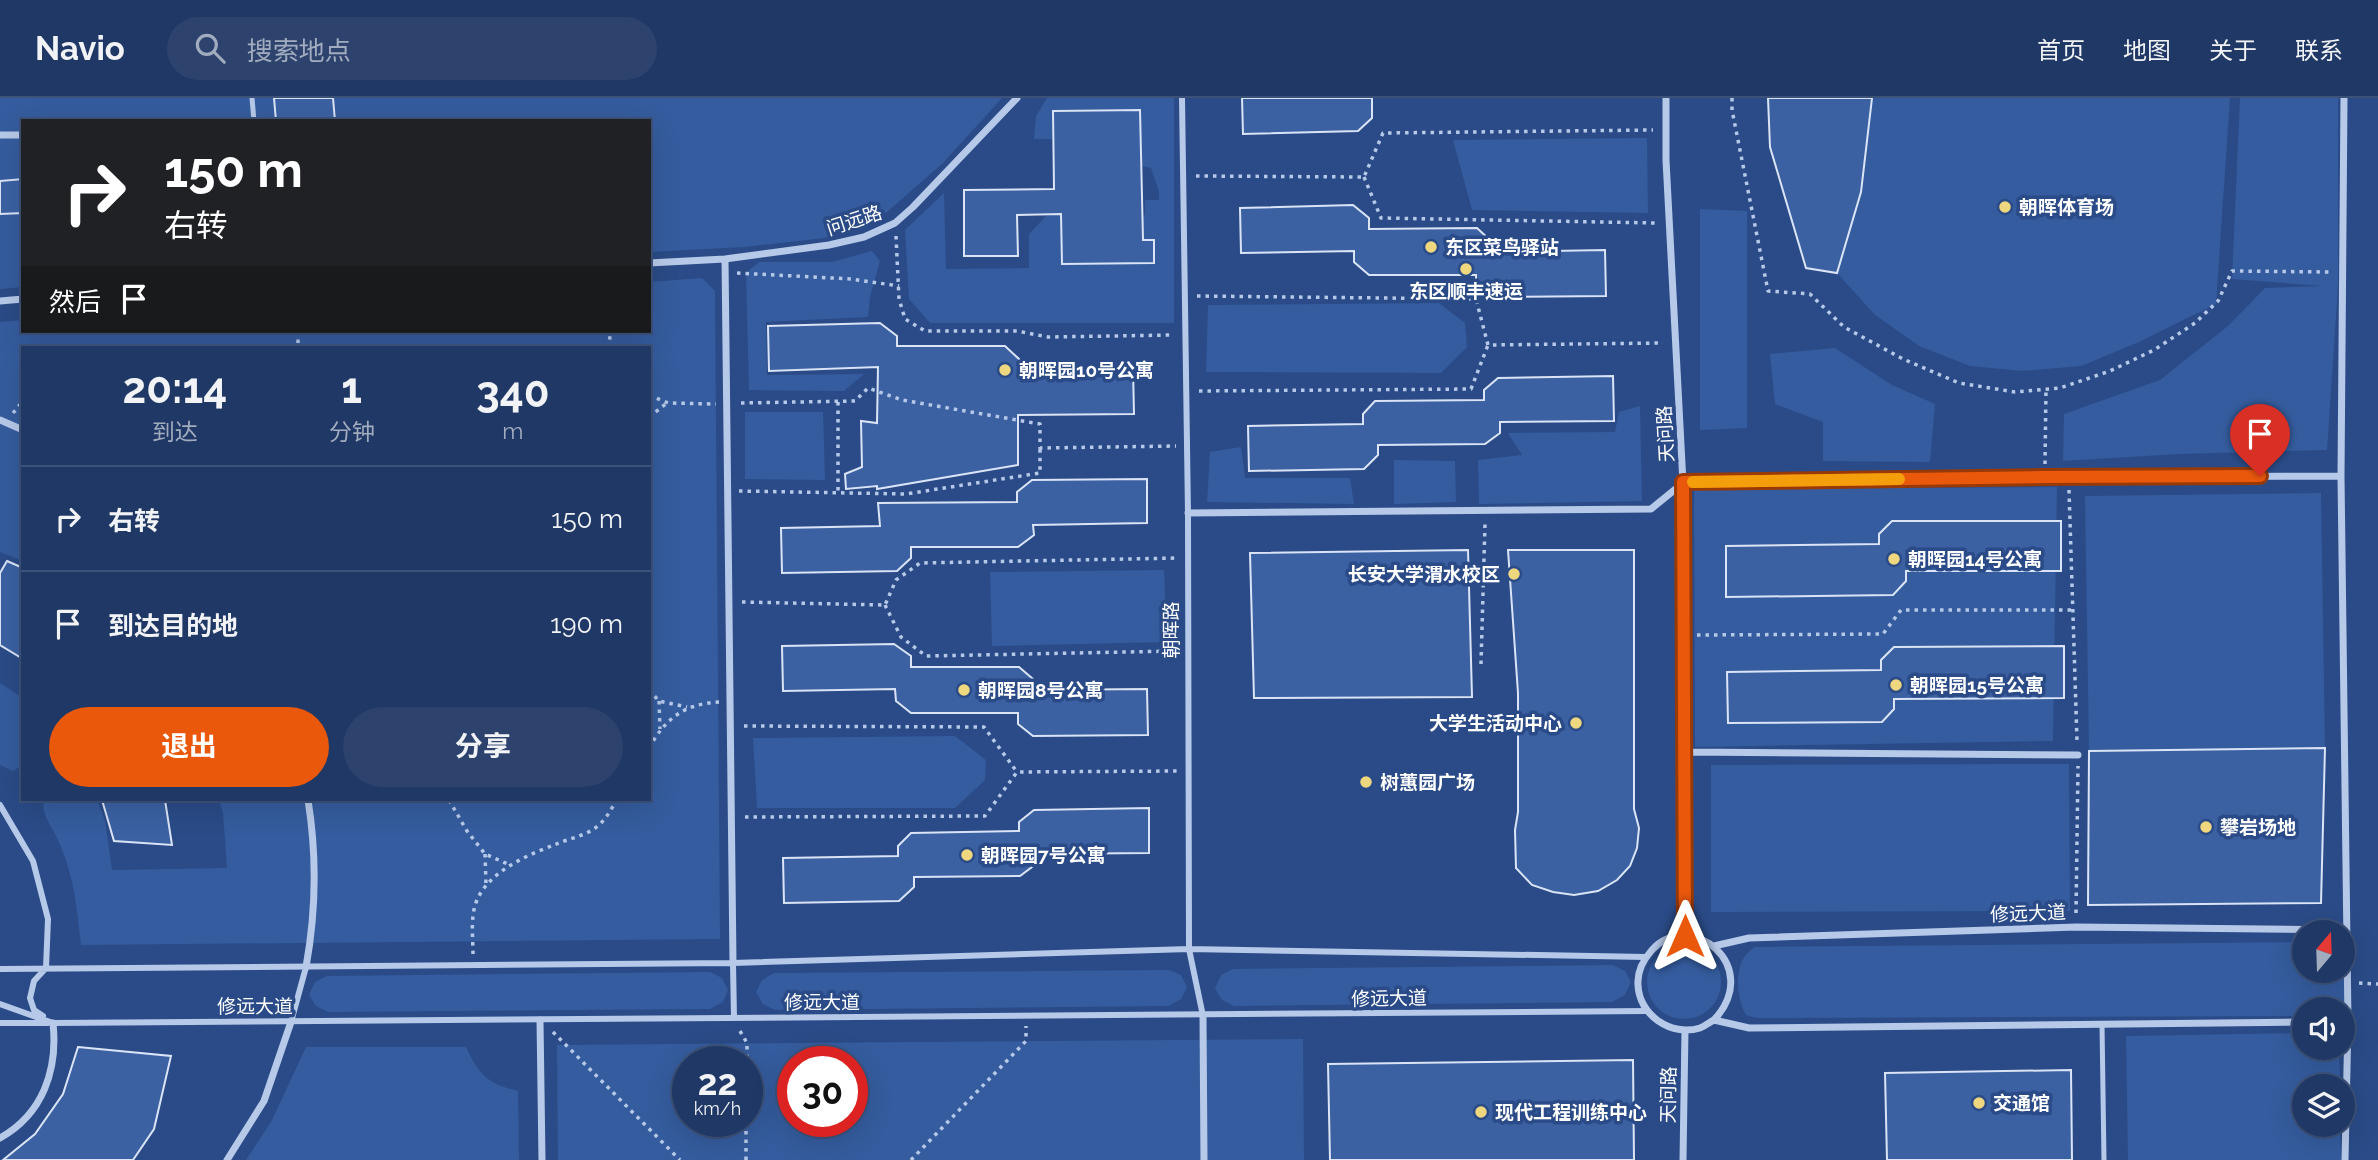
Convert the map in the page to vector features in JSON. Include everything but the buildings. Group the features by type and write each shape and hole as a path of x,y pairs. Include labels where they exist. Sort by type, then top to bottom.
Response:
{"street":[{"name":"问远路","path":"651,263 725,259 829,246 864,237 895,223 913,207 1017,98"},
{"name":"朝晖路","path":"1182,98 1188,513 1189,949 1203,1016 1204,1160"},
{"name":"天问路","path":"1666,98 1683,482 1685,936"},
{"path":"2344,98 2341,476 2346,920"},
{"path":"0,135 21,135"},
{"path":"725,259 734,1018"},
{"path":"0,301 21,299"},
{"path":"0,420 21,429"},
{"path":"1188,513 1651,509 1683,482 2341,476"},
{"path":"1686,752 2078,755"},
{"path":"227,1160 264,1101 291,1022 306,967 314,893 313,831 308,801"},
{"path":"0,805 33,861 48,919 46,968 34,981 30,998 34,1010 53,1023"},
{"name":"修远大道","path":"1714,946 1749,938 2076,928 2292,930"},
{"path":"1647,1011 1640,998 1638,984 1646,957 1656,946 1670,939 1685,936 1700,939 1714,946 1730,969 1730,997 1724,1010 1714,1020 1700,1028 1685,1030"},
{"name":"修远大道","path":"0,969 733,963 1189,949 1646,957"},
{"name":"修远大道","path":"0,1004 53,1023 1647,1011 1664,1024 1685,1030"},
{"path":"540,1020 542,1160"},
{"path":"1714,1020 1749,1028 2292,1022"},
{"path":"0,1023 53,1023"},
{"path":"0,1138 15,1130 42,1097 51,1076 55,1044 53,1023"},
{"name":"天问路","path":"1684,1160 1685,1030"},
{"path":"2345,1060 2345,1160"}],"lane":[{"path":"253,98 254,119"},
{"path":"2102,1024 2104,1160"}],"path":[{"path":"1732,98 1732,110 1768,291 1810,294 1844,327 1903,359 1959,383 2015,392 2060,388 2110,371 2154,350 2195,323 2218,301 2232,271 2343,272"},
{"path":"1666,130 1384,133 1364,177 1381,218 1670,223"},
{"path":"1183,176 1364,177"},
{"path":"895,223 899,299 905,318 925,331 1017,331 1048,337 1186,335"},
{"path":"725,273 850,279 899,286"},
{"path":"1185,295 1476,299 1488,345 1471,389 1186,391"},
{"path":"1488,345 1676,343"},
{"path":"651,396 668,403 855,401 867,388 902,400 1040,424 1040,473 905,494 728,491"},
{"path":"2045,477 2046,389"},
{"path":"838,401 838,494"},
{"path":"651,416 668,403"},
{"path":"1040,448 1186,446"},
{"path":"2069,478 2078,755 2076,928"},
{"path":"1481,664 1485,511"},
{"path":"885,605 896,580 920,563 1187,558"},
{"path":"729,602 885,605"},
{"path":"885,605 901,637 926,656 1187,651"},
{"path":"1684,635 1883,634 1901,610 2072,610"},
{"path":"651,692 659,701 687,707 731,702"},
{"path":"659,701 660,729"},
{"path":"651,745 660,729 687,707"},
{"path":"732,726 984,727 1017,772"},
{"path":"1017,772 1188,771"},
{"path":"733,817 985,816 1017,772"},
{"path":"450,801 485,855 511,866"},
{"path":"473,966 473,921 476,902 486,885 511,866 559,843 582,836 602,823 616,801"},
{"path":"485,855 486,885"},
{"path":"911,1160 1026,1041 1026,1017"},
{"path":"734,1018 747,1046"},
{"path":"540,1020 680,1160"},
{"path":"746,1160 747,1137"}],"shaded area":[{"path":"0,98 1002,98 943,163 887,212 825,238 744,247 651,252 651,119 21,119 21,287 0,289"},
{"path":"1047,98 1174,98 1174,323 930,323 909,299 905,230 944,193 946,269 1029,268 1029,234 1048,214 1145,215 1145,200 1159,200 1151,168 1142,166 1140,109 1052,110 1052,139 1034,139 1036,116"},
{"name":"朝晖体育场","path":"1768,98 2230,98 2216,304 2139,342 2081,366 2022,371 1970,366 1919,346 1874,314 1837,273 1806,268 1770,147"},
{"path":"2240,98 2338,98 2338,286 2327,450 2179,454 2063,461 2064,414 2160,380 2228,326 2265,288 2322,286 2232,279"},
{"path":"1647,138 1648,213 1472,210 1453,140"},
{"path":"1700,209 1747,211 1747,428 1700,430"},
{"path":"872,251 880,261 870,297 868,317 766,322 767,375 864,374 844,391 749,390 746,273 759,262 832,262"},
{"path":"702,278 715,291 720,939 81,945 70,875 62,849 45,814 44,801 97,801 105,821 112,870 227,868 223,813 219,801 651,801 651,346 21,346 21,560 0,552 0,322 21,320 21,333 651,333 651,282"},
{"path":"1439,303 1465,323 1467,347 1441,373 1206,372 1208,305"},
{"path":"1835,348 1892,385 1935,404 1930,462 1823,461 1823,422 1775,404 1770,354"},
{"path":"1640,406 1642,501 1479,504 1478,460 1522,455 1508,433 1615,432 1619,412"},
{"path":"745,412 823,412 825,480 745,479"},
{"path":"1241,447 1245,478 1350,478 1354,504 1207,502 1210,452"},
{"path":"1394,460 1455,461 1456,502 1394,504"},
{"path":"2057,487 2053,741 1695,747 1694,489"},
{"path":"2321,493 2325,748 2089,751 2085,496"},
{"path":"1164,570 1167,642 992,646 990,572"},
{"path":"0,683 21,697 21,766 13,771 0,765"},
{"path":"955,736 986,760 985,780 955,808 757,808 753,738"},
{"path":"2069,764 2070,911 1711,912 1711,765"},
{"path":"2292,942 2292,984 2348,984 2349,996 2292,997 2292,1016 1757,1018 1746,1015 1738,988 1743,960 1755,947"},
{"path":"1684,945 1698,948 1710,956 1718,968 1721,982 1718,996 1710,1008 1698,1016 1684,1019 1670,1016 1658,1008 1650,996 1647,982 1650,968 1658,956 1670,948"},
{"path":"1613,965 1625,971 1631,982 1625,995 1612,1002 1234,1006 1222,1000 1215,988 1221,975 1233,969"},
{"path":"1169,970 1181,975 1187,987 1181,999 1169,1006 775,1010 763,1004 756,992 762,980 774,973"},
{"path":"710,972 722,978 728,990 723,1002 710,1009 328,1012 316,1006 309,995 315,982 327,976"},
{"path":"2292,1033 2292,1060 2339,1060 2340,1074 2292,1074 2292,1137 2340,1137 2341,1160 2128,1160 2126,1036"},
{"path":"1303,1039 1304,1160 558,1160 557,1045"},
{"path":"306,1047 466,1047 475,1065 486,1077 499,1085 518,1091 519,1160 246,1160 271,1122"}],"slow traffic":[{"path":"1693,482 1899,479"}],"place":[{"name":"朝晖体育场","path":"2005,207"},
{"name":"东区菜鸟驿站","path":"1431,247"},
{"name":"东区顺丰速运","path":"1466,269"},
{"name":"朝晖园10号公寓","path":"1005,370"},
{"name":"朝晖园14号公寓","path":"1894,559"},
{"name":"长安大学渭水校区","path":"1514,574"},
{"name":"朝晖园15号公寓","path":"1896,685"},
{"name":"朝晖园8号公寓","path":"964,690"},
{"name":"大学生活动中心","path":"1576,723"},
{"name":"树蕙园广场","path":"1366,782"},
{"name":"攀岩场地","path":"2206,827"},
{"name":"朝晖园7号公寓","path":"967,855"},
{"name":"交通馆","path":"1979,1103"},
{"name":"现代工程训练中心","path":"1481,1112"}],"route":[{"path":"1685,936 1683,482 2260,476"}]}
